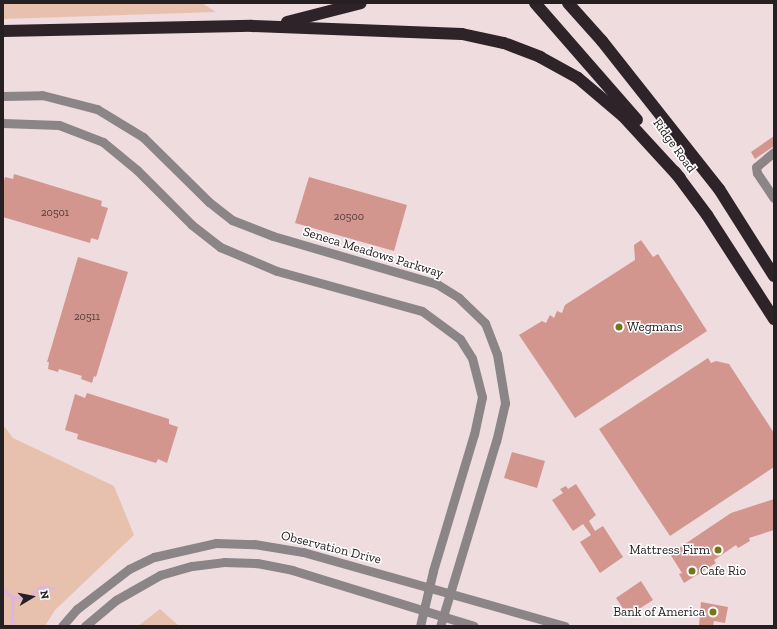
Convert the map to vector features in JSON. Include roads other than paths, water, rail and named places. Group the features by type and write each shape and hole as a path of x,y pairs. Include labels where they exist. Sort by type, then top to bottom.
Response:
{"highway":[{"path":"252,26 297,21 361,3"},
{"name":"Ridge Road","path":"535,3 640,124 715,227 774,318"},
{"name":"Ridge Road","path":"569,3 602,41 718,189 774,276"},
{"path":"3,31 252,26 462,34 504,43 540,57 578,78 601,95 623,116 680,178"}],"street":[{"name":"Seneca Meadows Parkway","path":"3,96 42,95 97,109 143,137 209,202 232,220 273,236 437,284 459,298 485,323 497,354 505,402 441,622"},
{"path":"3,123 59,125 103,142 137,170 192,225 220,247 277,271 422,311 460,339 472,358 482,397 474,434 429,589 420,626"},
{"path":"774,152 756,167 756,173 774,198"},
{"name":"Observation Drive","path":"62,626 77,609 129,569 154,557 216,544 254,544 303,552 449,595 565,626"},
{"path":"85,626 116,600 160,575 192,566 224,562 257,563 292,570 423,612 441,622 474,626"}],"waterway":[{"path":"3,590 13,597 29,598 40,587 53,588"},
{"path":"13,597 12,621 16,626"}],"place":[{"name":"Wegmans","path":"619,327"},
{"name":"Mattress Firm","path":"718,550"},
{"name":"Cafe Rio","path":"692,571"},
{"name":"Bank of America","path":"713,612"}]}
